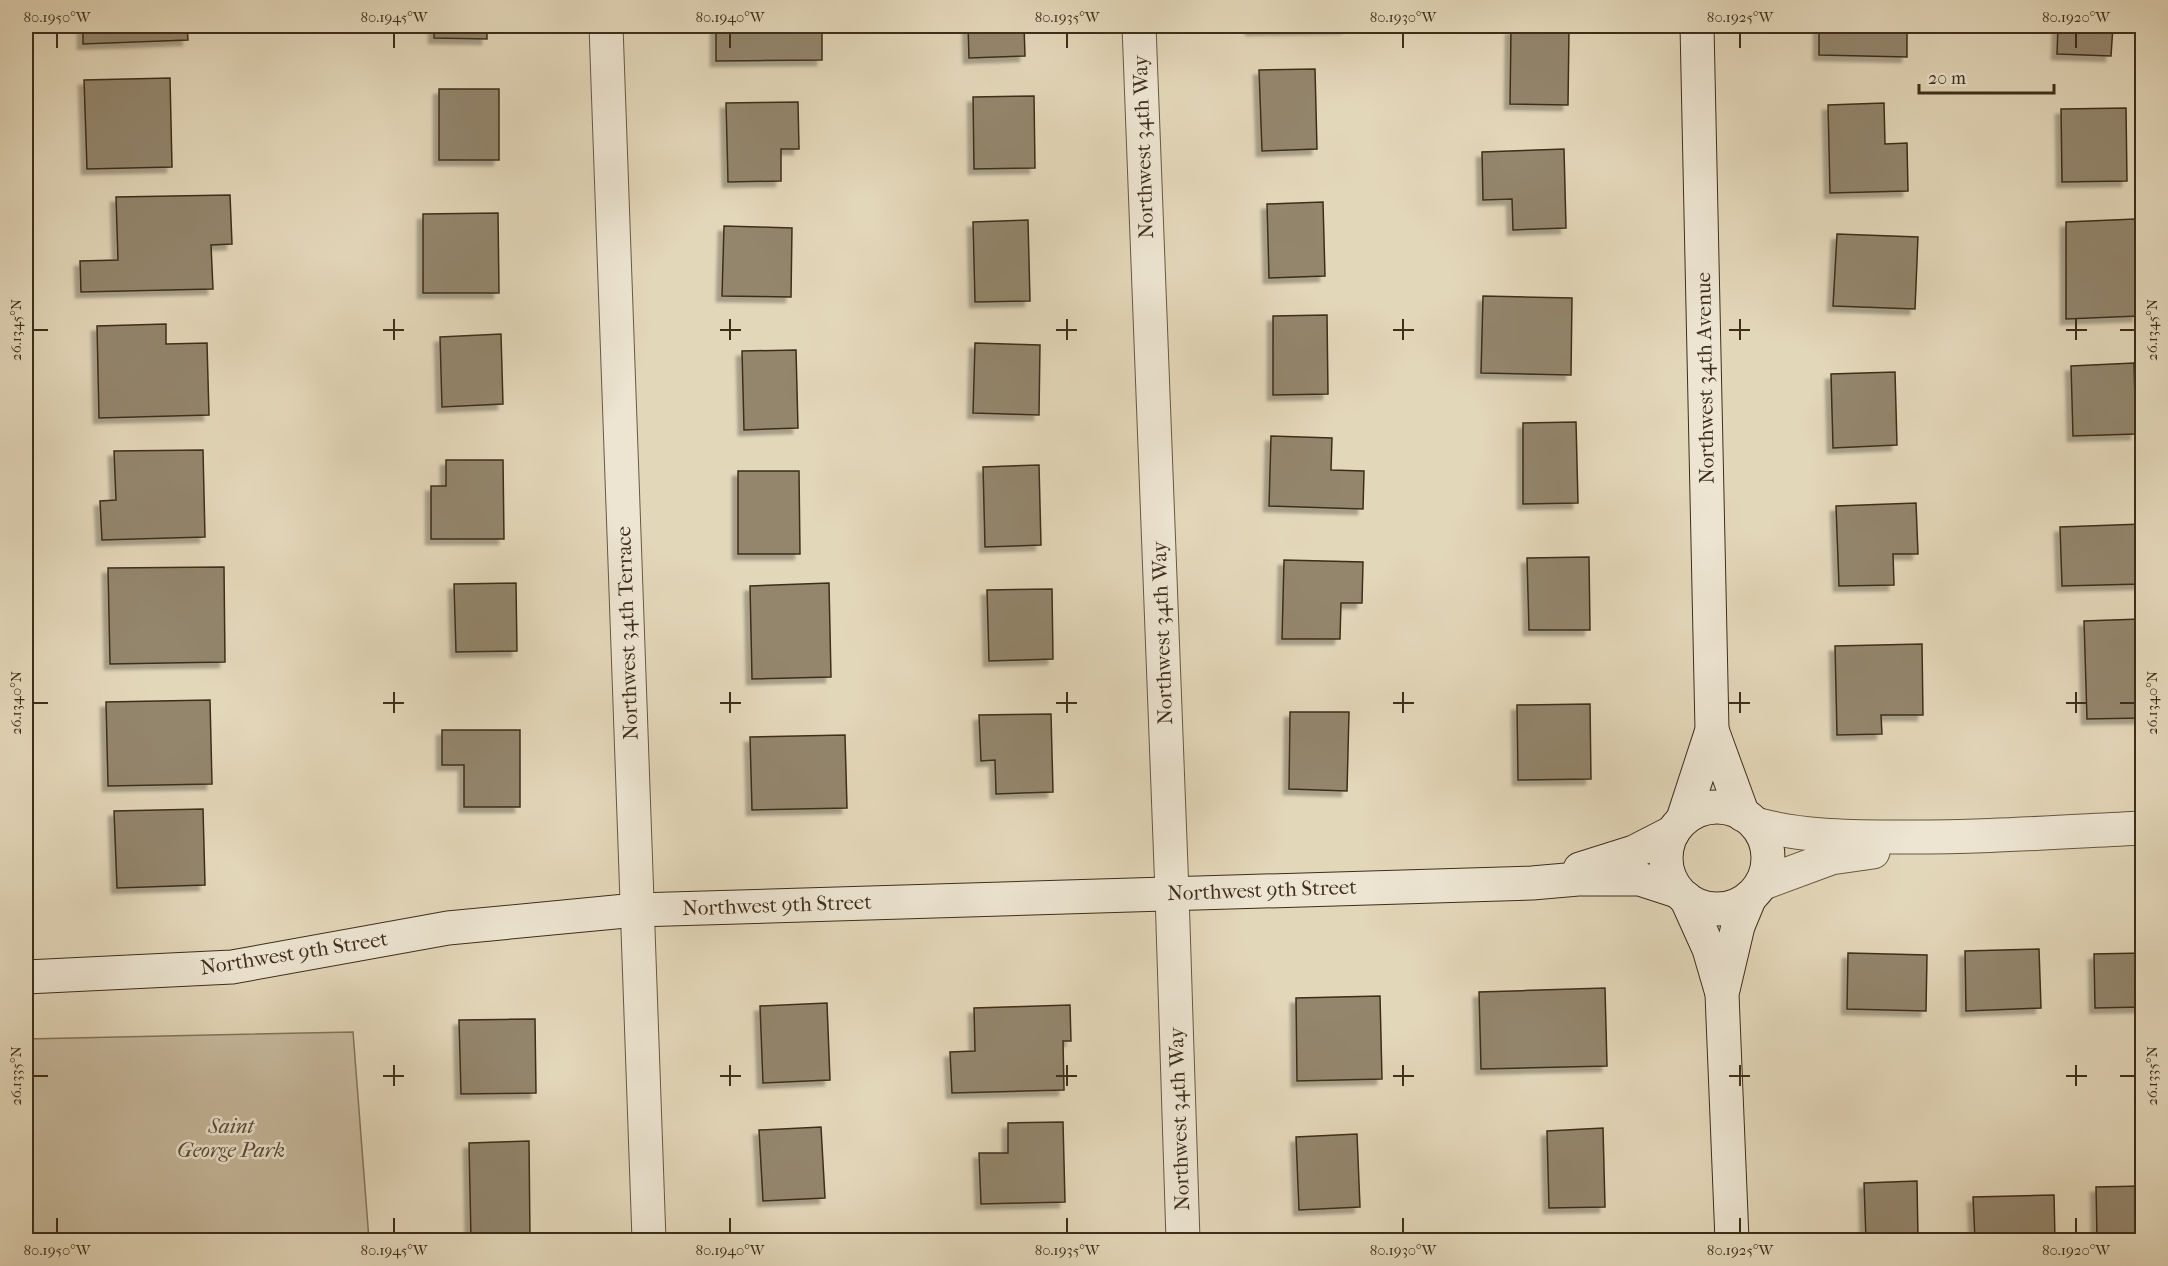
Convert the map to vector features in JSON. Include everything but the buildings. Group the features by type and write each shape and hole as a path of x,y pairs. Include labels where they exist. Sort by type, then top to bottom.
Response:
{"street":[{"name":"Northwest 34th Terrace","path":"606,26 649,1240"},
{"name":"Northwest 34th Way","path":"1139,26 1183,1240"},
{"name":"Northwest 34th Avenue","path":"1678,825 1712,730 1697,26"},
{"name":"Northwest 34th Avenue","path":"1712,730 1749,819"},
{"path":"1732,1240 1722,994 1709,949 1682,894 1669,877 1666,862 1667,846 1678,825 1698,811 1713,807 1728,808 1782,832 1850,837 1961,838 2142,828"},
{"path":"1722,994 1738,926 1767,868 1767,852 1763,837 1749,819"},
{"name":"Northwest 9th Street","path":"1532,883 1634,852 1678,825"},
{"path":"1682,894 1704,907 1735,906 1755,890 1831,858 1961,838"},
{"name":"Northwest 9th Street","path":"26,977 231,967 448,928 636,910 1532,883 1578,879 1640,879 1682,894"}],"green space":[{"name":"Saint George Park","path":"353,1032 369,1240 26,1240 26,1039"}]}
